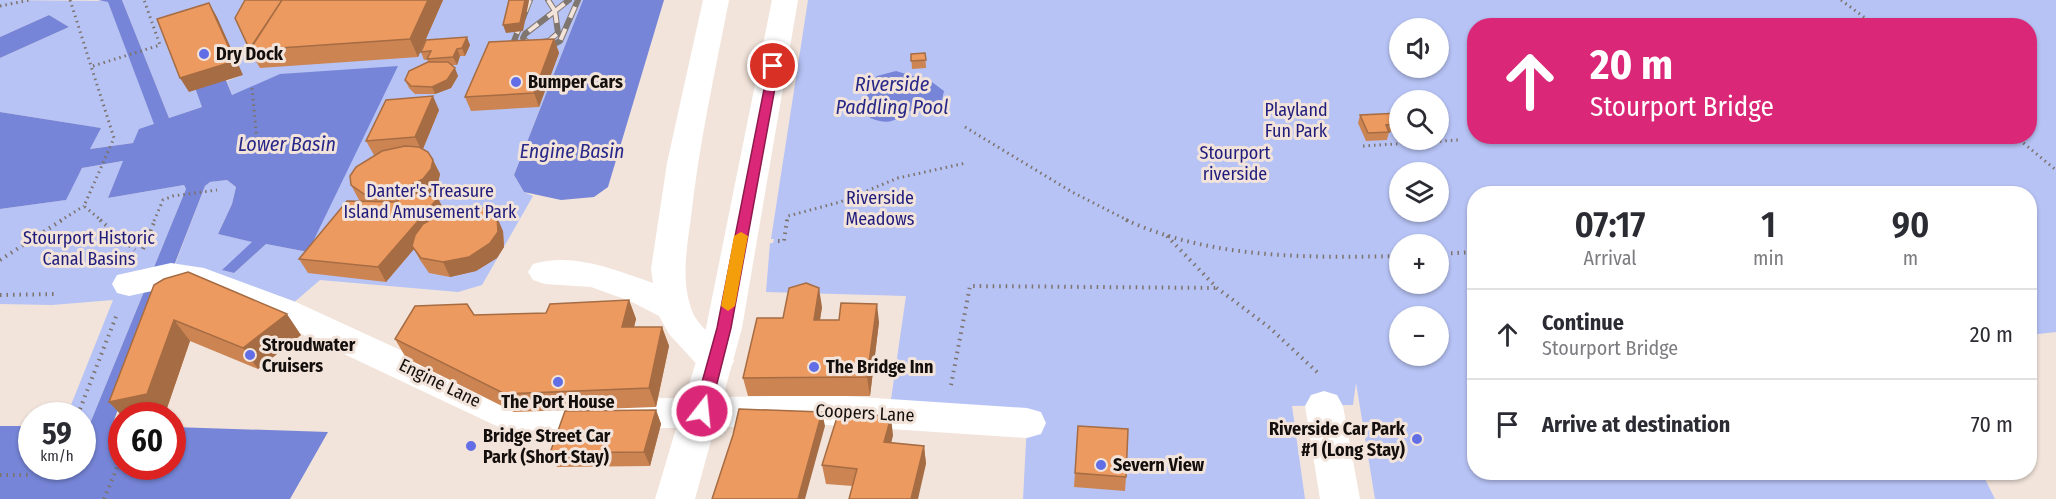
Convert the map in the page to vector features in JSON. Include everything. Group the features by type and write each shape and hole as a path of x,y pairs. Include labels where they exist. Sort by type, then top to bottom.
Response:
{"main road":[{"path":"716,0 682,163 668,269 673,308 681,326 720,344"},
{"path":"675,499 720,344 785,0"},
{"path":"545,272 593,275 642,292 673,308"},
{"name":"Engine Lane","path":"129,284 171,275 192,277 284,311 378,353 507,416 702,411"},
{"path":"1323,392 1340,499"},
{"name":"Coopers Lane","path":"702,411 829,410 1027,423"}],"path":[{"path":"0,6 30,0"},
{"path":"0,260 84,206 114,138 93,66 70,0"},
{"path":"93,66 160,45 144,0"},
{"path":"1841,0 1865,18"},
{"path":"252,88 258,151"},
{"path":"965,127 1065,188 1141,227 1166,235 1237,252 1323,258 1389,256"},
{"path":"1363,146 1458,140"},
{"path":"2025,144 2056,170"},
{"path":"785,239 788,216 840,202 898,178 966,163"},
{"path":"84,206 140,255 163,200 173,196 217,190"},
{"path":"1166,235 1217,288 1270,328 1323,392"},
{"path":"1449,253 1467,252"},
{"path":"83,402 129,284"},
{"path":"950,390 970,286 1217,288"},
{"path":"0,295 55,294"},
{"path":"0,475 18,475"},
{"path":"104,499 112,480"}],"green space":[{"path":"0,0 108,1 155,124 133,143 89,149 100,128 0,112 0,58 69,27 49,15 0,37"},
{"name":"Danter's Treasure Island Amusement Park","path":"122,0 583,0 514,175 524,192 533,196 482,285 458,292 320,280 284,311 171,275 205,186 210,182 227,180 236,187 232,204 218,234 253,242 223,270 234,273 266,244 308,252 252,88 232,95 227,81 243,75 188,92 199,89 202,107 169,118"},
{"name":"Stourport riverside","path":"808,0 2056,0 2056,332 2037,334 2037,186 1467,186 1467,480 1986,480 1995,499 1375,499 1356,383 1353,405 1292,406 1305,499 1023,499 1027,423 889,413 906,296 766,292 770,243 773,243 774,239 771,239"},
{"name":"Stourport Historic Canal Basins","path":"124,161 108,198 184,185 186,189 96,409 96,402 72,402 113,300 52,305 0,304 0,209 65,200 82,168"}],"water":[{"name":"Lower Basin","path":"98,0 122,0 169,118 202,107 177,37 205,28 232,95 280,74 398,66 308,252 266,244 234,273 222,270 252,242 218,234 232,204 236,187 227,180 210,182 205,186 121,402 108,402 108,480 186,480 186,427 328,432 290,499 0,499 0,426 18,426 18,480 96,480 96,409 186,189 184,185 108,198 123,161 82,168 66,200 0,209 0,112 101,128 90,149 133,143 139,129 154,124 108,2"},
{"name":"Engine Basin","path":"583,0 664,0 608,187 594,197 561,200 524,192 514,175"},
{"path":"49,15 69,27 0,58 0,37"},
{"name":"Riverside Paddling Pool","path":"896,71 932,82 944,91 942,100 918,107 889,121 870,118 864,106 868,93 864,87 877,76"}],"building":[{"path":"245,0 282,0 251,48 235,18"},
{"path":"282,0 428,0 410,39 249,50"},
{"path":"509,0 525,0 520,23 503,25"},
{"name":"Dry Dock","path":"209,3 235,61 180,78 157,19"},
{"path":"467,37 462,48 457,49 453,57 427,59 431,51 421,52 426,40"},
{"name":"Bumper Cars","path":"554,39 534,93 465,97 489,42"},
{"path":"925,53 926,60 911,61 911,54"},
{"path":"428,62 448,62 455,68 447,80 432,87 411,86 405,80 409,71"},
{"path":"433,96 415,137 366,141 386,100"},
{"path":"1389,114 1389,125 1386,125 1389,132 1368,133 1360,115"},
{"path":"405,146 419,147 428,152 433,160 431,169 423,179 395,193 364,194 351,185 350,176 356,167 382,151"},
{"path":"408,192 438,198 378,267 299,259 347,201 396,202"},
{"path":"468,206 483,208 497,217 498,232 490,243 469,257 443,262 421,258 412,246 415,235 423,224 444,212"},
{"path":"188,272 287,314 243,348 174,320 147,394 109,402 154,285 164,279"},
{"name":"The Bridge Inn","path":"806,283 819,288 814,320 839,320 841,303 877,304 867,377 743,378 757,318 783,318 789,288"},
{"name":"The Port House","path":"629,300 622,327 662,327 649,388 505,394 395,339 415,306 467,304 474,315 546,313 550,304"},
{"path":"739,409 822,412 798,499 712,499"},
{"path":"656,410 644,452 550,453 565,411"},
{"path":"839,411 891,417 884,442 924,446 911,499 849,499 857,469 822,465"},
{"name":"Severn View","path":"1078,426 1128,429 1126,477 1075,473"}],"railway":[{"path":"530,0 514,41 524,49 530,50 548,47 560,41 578,0"},
{"path":"548,0 555,11"},
{"path":"555,11 569,0"},
{"path":"555,11 558,33 549,41 529,44 523,38 525,34 555,11"}],"slow traffic":[{"path":"728,306 741,236"}],"place":[{"name":"Dry Dock","path":"204,54"},
{"name":"Bumper Cars","path":"516,82"},
{"name":"Stroudwater Cruisers","path":"250,355"},
{"name":"The Bridge Inn","path":"814,367"},
{"name":"The Port House","path":"558,382"},
{"name":"Riverside Car Park #1 (Long Stay)","path":"1417,439"},
{"name":"Bridge Street Car Park (Short Stay)","path":"471,446"},
{"name":"Severn View","path":"1101,465"}],"route":[{"path":"702,411 724,328 773,66"}],"park label":[{"name":"Playland Fun Park","path":"1296,120"},
{"name":"Riverside Meadows","path":"880,208"}]}
